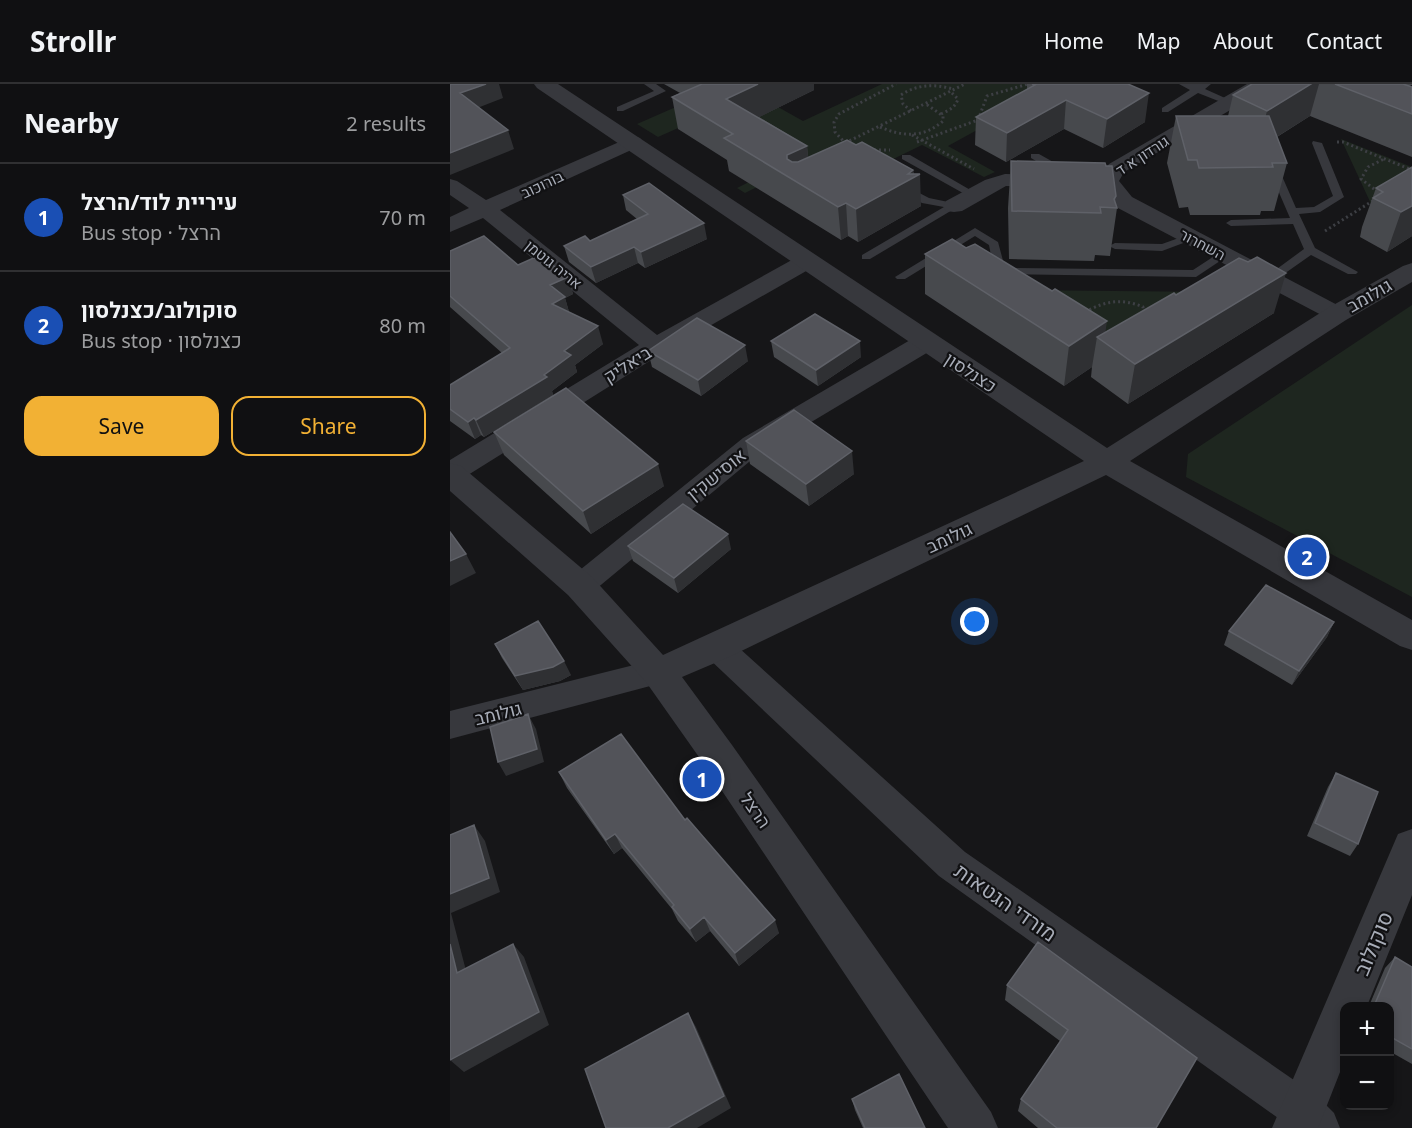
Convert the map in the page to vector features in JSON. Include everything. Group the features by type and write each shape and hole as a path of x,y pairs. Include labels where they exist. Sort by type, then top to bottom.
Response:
{"street":[{"name":"כצנלסון","path":"544,84 1107,462 1412,636"},
{"name":"גורדון א ד","path":"954,206 998,182 1012,179 1108,181 1116,168 1173,143 1229,102 1261,85"},
{"name":"בורוכוב","path":"450,225 633,142"},
{"name":"השחרור","path":"1108,181 1124,202 1336,314"},
{"name":"אריה גוטמן","path":"450,185 486,210 656,346"},
{"name":"ביאליק","path":"450,474 656,346 807,261"},
{"name":"גולומב","path":"450,725 658,672 717,647 1107,462 1336,314 1412,272"},
{"name":"אוסישקין","path":"580,586 752,445 926,342"},
{"path":"1159,428 1153,441 1153,465 1158,477 1180,503"},
{"name":"הרצל","path":"450,474 580,586 658,672 719,756 975,1128"},
{"name":"מורדי הגטאות","path":"717,647 952,864 1306,1122"},
{"name":"סוקולוב","path":"1348,1002 1412,847"},
{"path":"1306,1122 1340,1023"}],"lane":[{"path":"620,109 661,91 649,84"},
{"path":"1184,84 1202,87 1229,102"},
{"path":"1165,110 1202,87"},
{"path":"1231,223 1295,216 1316,210 1339,197 1317,143"},
{"path":"1035,156 1052,165 1054,180"},
{"path":"906,157 974,195"},
{"path":"1269,158 1308,247 1352,272"},
{"path":"896,184 926,201 954,206"},
{"path":"866,257 954,206"},
{"path":"901,277 975,231 994,244 1000,271 1196,273 1223,255"},
{"path":"1115,246 1158,248 1173,246 1190,237"},
{"path":"1270,279 1308,247"}],"path":[{"path":"854,146 845,143 835,133 834,124 838,115 859,101 889,91 895,84 906,90"},
{"path":"845,143 965,84"},
{"path":"913,143 978,120 987,96 1028,84"},
{"path":"911,111 903,105 901,95 906,90 925,85 952,91 958,99 957,105 940,114"},
{"path":"880,126 890,132 912,135 928,132 938,127 943,121 940,114 925,104"},
{"path":"912,135 998,182"},
{"path":"1317,143 1343,142 1412,170"},
{"path":"871,150 896,149"},
{"path":"1308,247 1382,194 1366,185 1361,179 1368,167 1384,159"},
{"path":"1079,316 1104,302 1120,299 1132,301 1143,307 1143,315 1149,320"}],"shaded area":[{"path":"882,84 1038,84 1008,113 948,146 995,172 984,177 922,145 881,165 843,144 745,193 737,188 799,157 743,124 741,100 658,137 637,124 726,85 744,88 803,121"},
{"path":"1341,139 1412,167 1412,179 1372,206"},
{"path":"1007,290 1217,292 1114,349"},
{"path":"1412,305 1412,597 1186,477 1188,454"}],"building":[{"path":"450,84 486,84 460,93 508,130 450,153"},
{"path":"702,84 758,84 726,99 807,146 787,155 787,159 792,162 798,162 847,140 856,145 862,142 913,170 908,174 920,174 856,209 846,203 838,207 724,138 733,134 672,97"},
{"path":"1032,84 1128,84 1149,93 1107,119 1066,100 1007,133 976,117 1035,85"},
{"path":"1252,84 1311,84 1267,111 1233,95"},
{"path":"1335,84 1403,84 1412,87 1412,114"},
{"path":"1176,116 1269,116 1287,163 1272,163 1273,167 1199,168 1197,160 1188,160"},
{"path":"1011,161 1105,163 1106,166 1112,166 1116,196 1114,199 1117,208 1100,207 1101,213 1012,211"},
{"path":"1412,167 1412,206 1401,212 1373,198 1383,192 1376,188"},
{"path":"649,183 704,223 641,252 634,247 591,267 564,246 585,236 590,241 648,214 623,195"},
{"path":"484,236 518,265 540,255 568,277 550,285 565,297 552,304 598,326 564,351 571,355 544,375 547,377 476,420 474,418 468,422 450,409 450,385 510,348 450,296 450,251"},
{"path":"952,239 966,248 975,244 1107,321 1069,346 925,254"},
{"path":"1257,257 1286,273 1135,364 1097,337 1239,258 1248,262"},
{"path":"815,314 860,341 816,370 771,341"},
{"path":"697,318 745,345 698,380 648,351"},
{"path":"566,388 658,464 583,511 494,432"},
{"path":"794,410 852,451 806,484 746,441"},
{"path":"683,504 728,534 674,578 628,546"},
{"path":"450,532 466,554 450,561"},
{"path":"1266,585 1334,622 1299,671 1229,631"},
{"path":"538,621 564,661 553,667 515,676 495,644"},
{"path":"528,714 537,749 498,762 490,727"},
{"path":"621,734 685,820 687,818 775,920 735,953 704,917 690,929 672,907 674,905 615,834 606,840 559,772"},
{"path":"1336,773 1378,792 1358,844 1315,823"},
{"path":"474,825 489,878 450,894 450,835"},
{"path":"1038,942 1197,1058 1156,1128 1057,1128 1021,1099 1068,1030 1007,985"},
{"path":"450,944 457,973 513,944 539,1012 450,1060"},
{"path":"1395,957 1412,967 1412,1049 1394,1039 1394,1002 1376,1002"},
{"path":"688,1013 724,1096 668,1128 606,1128 585,1069"},
{"path":"899,1074 925,1128 865,1128 852,1099"}],"place":[{"name":"סוקולוב/כצנלסון","path":"1307,557"},
{"name":"עיריית לוד/הרצל","path":"702,779"}]}
